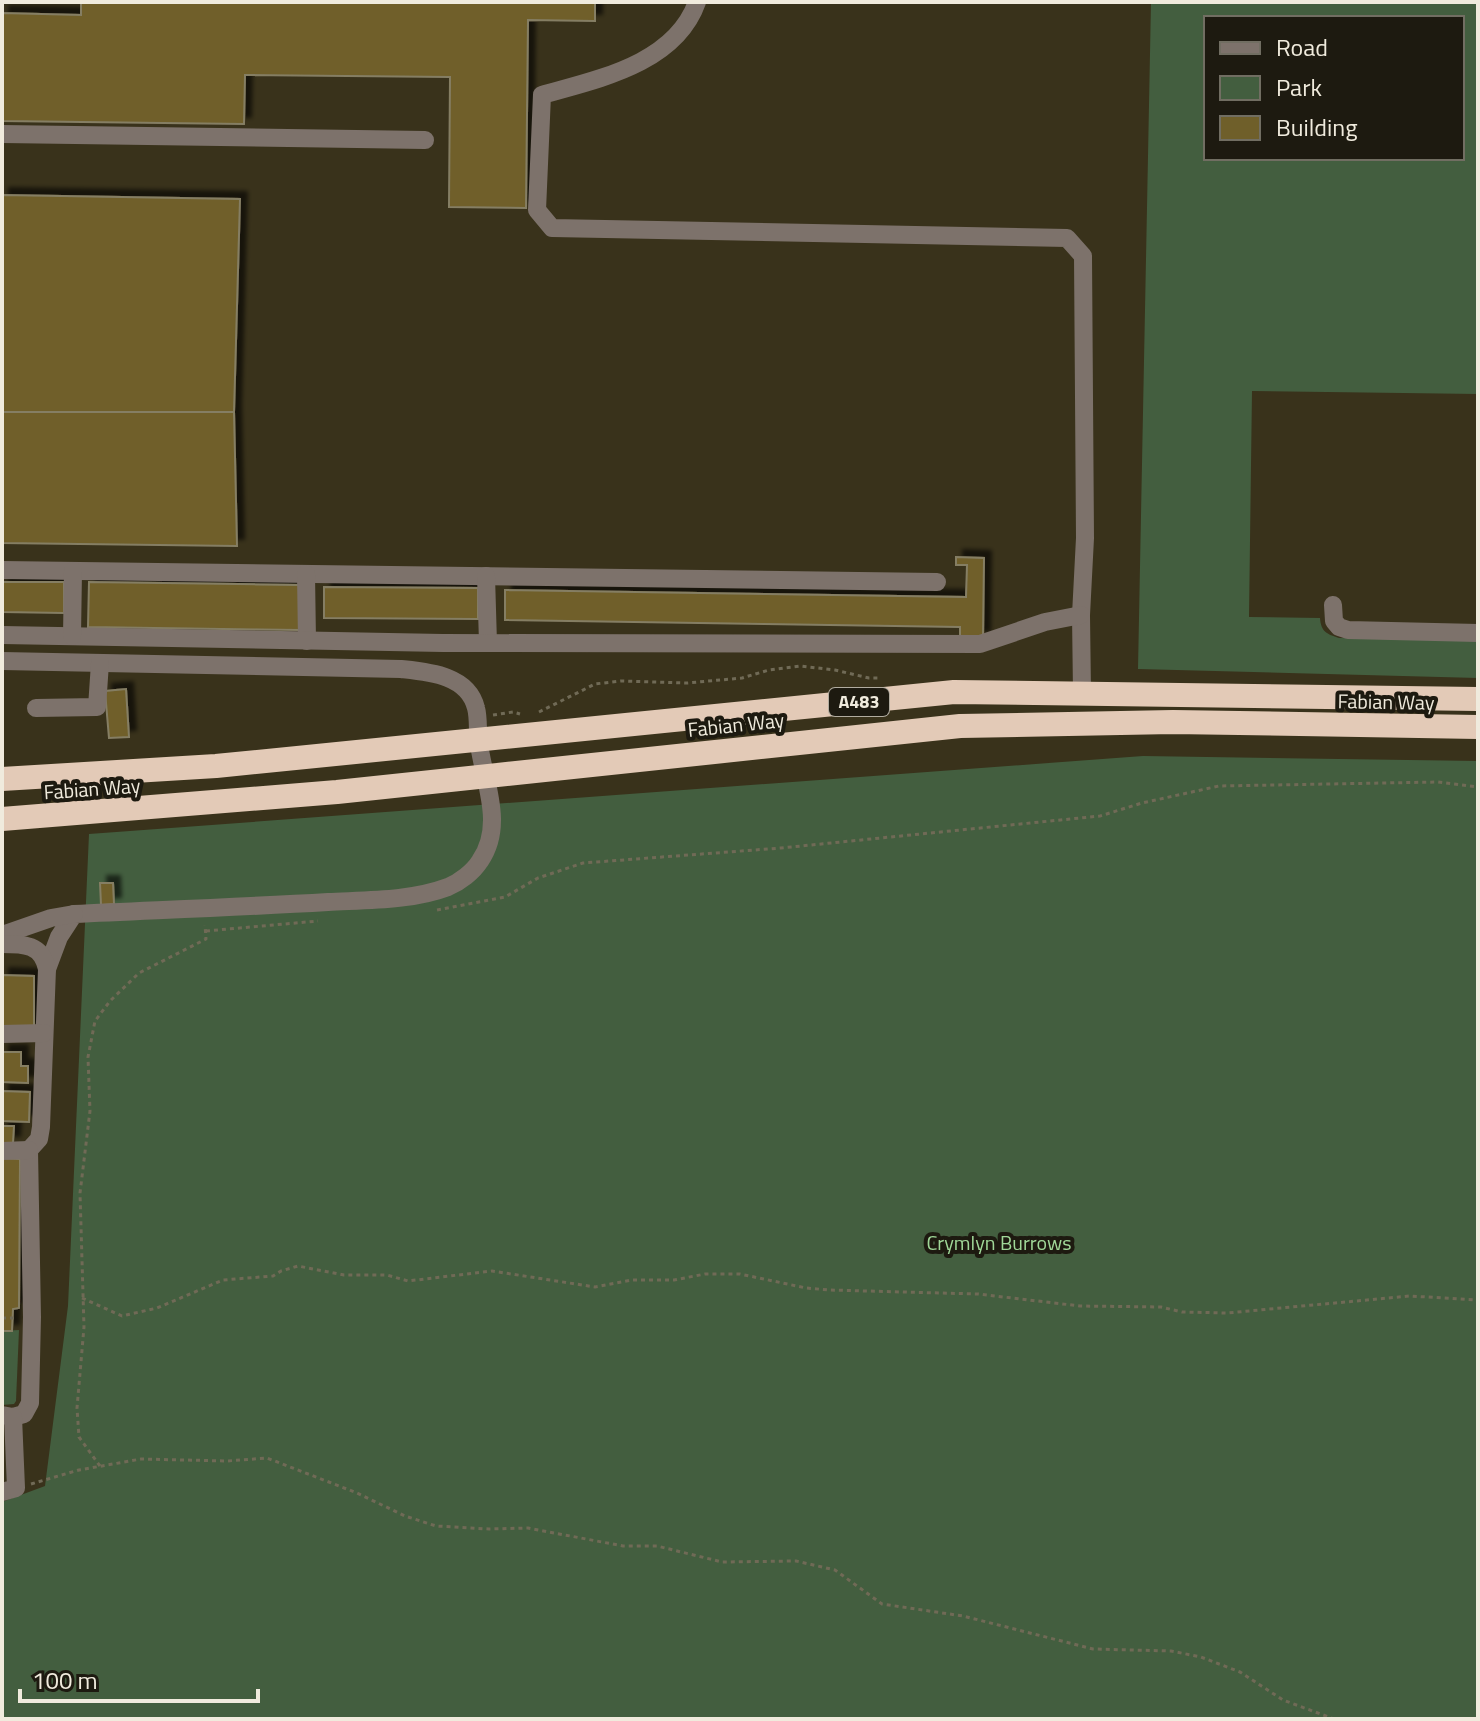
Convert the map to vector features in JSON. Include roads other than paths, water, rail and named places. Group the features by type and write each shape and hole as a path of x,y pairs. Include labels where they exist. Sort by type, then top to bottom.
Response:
{"highway":[{"name":"Fabian Way","path":"2,779 216,766 478,728 954,692 1478,699"},
{"name":"Fabian Way","path":"2,819 219,803 960,726 1173,722 1478,727"}],"street":[{"path":"697,2 677,36 646,61 542,95 537,210 552,228 1067,238 1083,256 1085,538 1081,615 1082,693"},
{"path":"2,134 425,140"},
{"path":"2,570 937,582"},
{"path":"72,636 73,571"},
{"path":"306,574 307,641"},
{"path":"486,576 488,643"},
{"path":"1333,605 1334,621 1348,630 1478,633"},
{"path":"2,635 488,643 980,644 1045,622 1081,615"},
{"path":"2,661 423,672 449,678 465,686 476,706 484,776 491,795 491,838 481,861 466,877 450,887 376,899 74,914 51,918 2,935"},
{"path":"36,708 97,707 100,663"},
{"path":"47,969 59,937 74,914"},
{"path":"2,944 25,944 36,948 44,956 47,969 41,1127 39,1139 29,1156 30,1403 24,1414 7,1416 9,1490"},
{"path":"2,1034 44,1033"},
{"path":"2,1151 29,1156"}],"park label":[{"name":"Crymlyn Burrows","path":"999,1243"}]}
